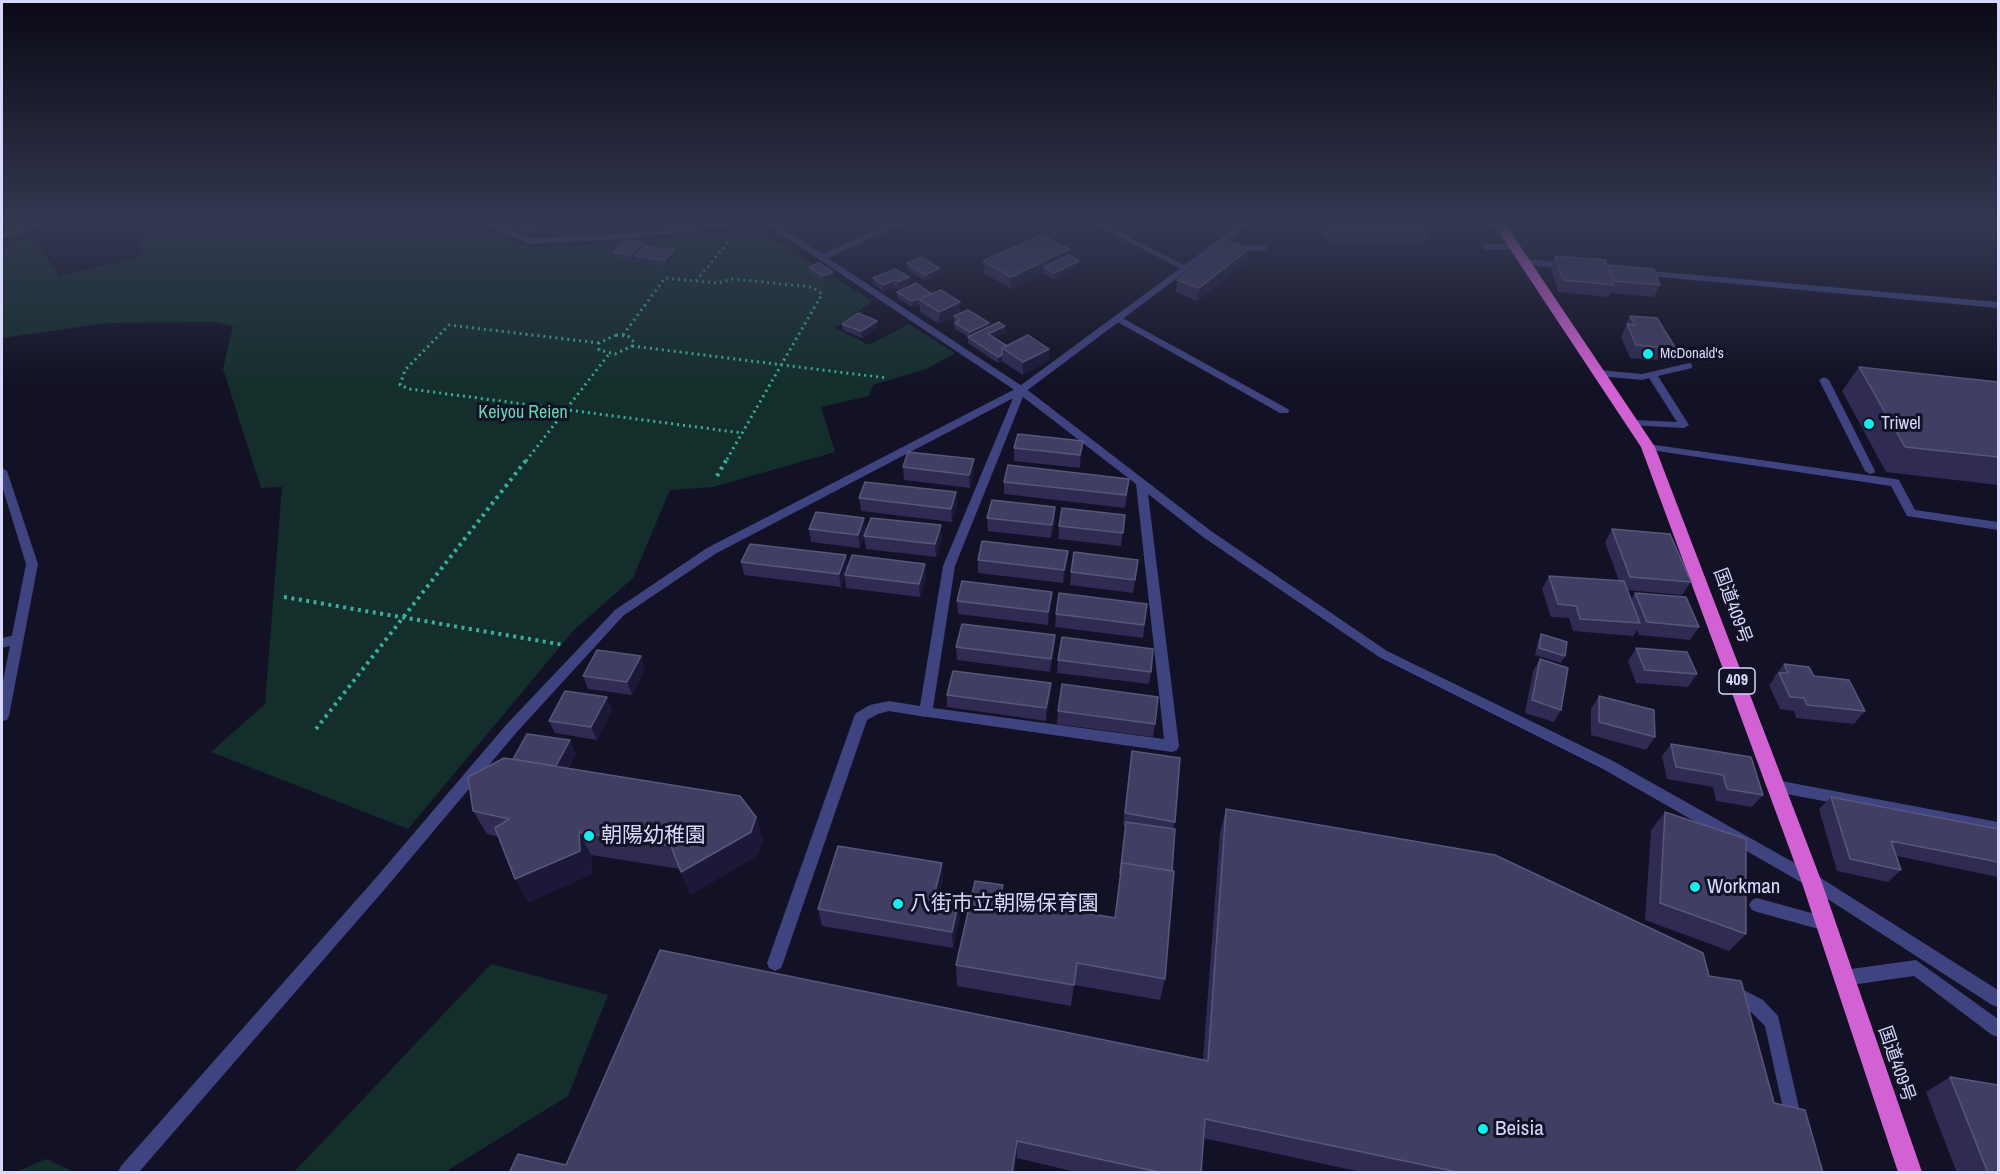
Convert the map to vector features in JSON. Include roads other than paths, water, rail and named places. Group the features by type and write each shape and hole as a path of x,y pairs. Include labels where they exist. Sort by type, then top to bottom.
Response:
{"highway":[{"name":"国道409号","path":"1536,277 1648,447 1811,880 1910,1173"}],"street":[{"path":"849,277 1021,390 1207,534 1383,654 1608,765 1811,880 1998,999"},
{"path":"127,1173 379,885 511,729 619,613 711,551 1021,390 1174,277"},
{"path":"1685,277 1998,305"},
{"path":"1117,318 1284,411"},
{"path":"1600,373 1642,377 1689,366"},
{"path":"1633,423 1684,426 1652,375"},
{"path":"1824,380 1870,471"},
{"path":"927,712 949,566 1021,390"},
{"path":"1648,447 1895,483 1911,513 1998,526"},
{"path":"2,471 8,512 32,564 2,716"},
{"path":"775,963 861,717 875,709 889,706 1172,746 1141,483"},
{"path":"2,643 16,640"},
{"path":"1776,786 1998,828"},
{"path":"1756,905 1826,924"},
{"path":"1844,978 1916,968 1998,1029"},
{"path":"1727,990 1757,1006 1772,1022 1797,1138"}],"place":[{"name":"McDonald's","path":"1648,354"},
{"name":"Triwel","path":"1869,424"},
{"name":"朝陽幼稚園","path":"589,836"},
{"name":"Workman","path":"1695,887"},
{"name":"八街市立朝陽保育園","path":"898,904"},
{"name":"Beisia","path":"1483,1129"}],"park label":[{"name":"Keiyou Reien","path":"523,413"}]}
